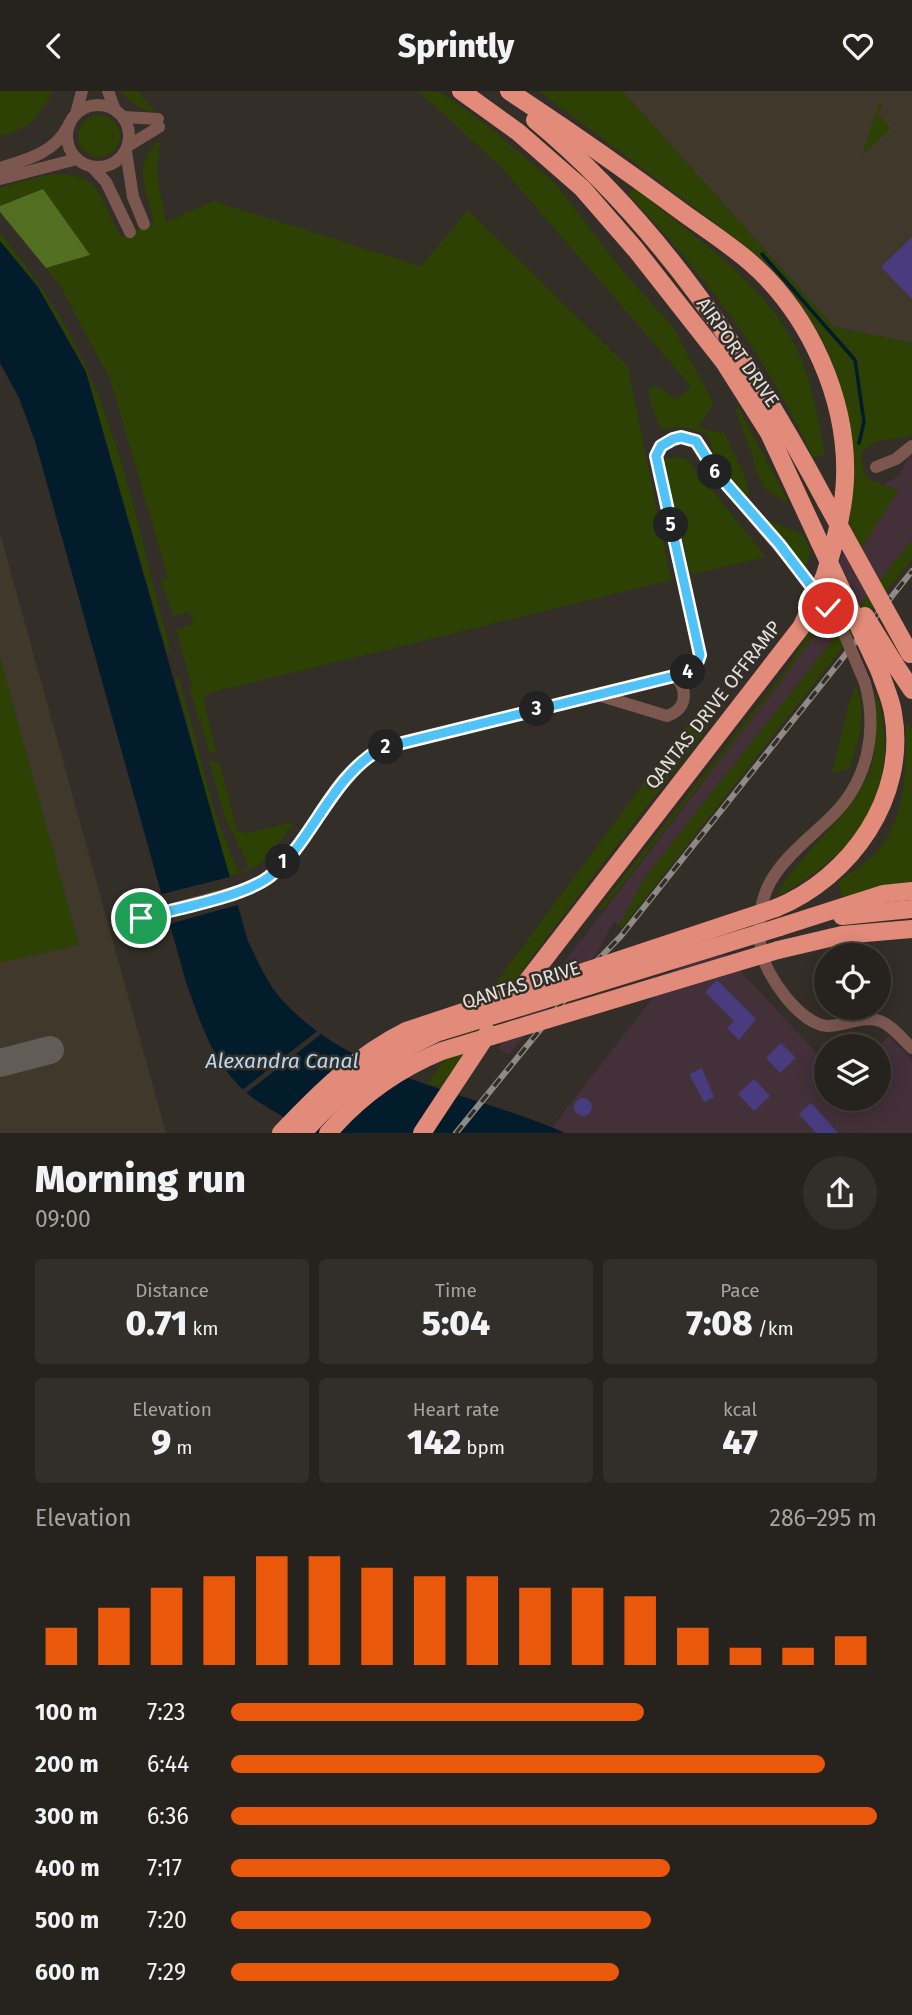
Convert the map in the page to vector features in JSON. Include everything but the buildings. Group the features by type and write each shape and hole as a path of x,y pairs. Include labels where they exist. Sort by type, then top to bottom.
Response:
{"highway":[{"name":"AIRPORT DRIVE","path":"461,91 518,132 582,188 644,260 723,362 769,433 818,541 899,662"},
{"name":"AIRPORT DRIVE","path":"500,91 584,161 683,275 733,342 783,422 826,502 912,689"},
{"name":"QANTAS DRIVE OFFRAMP","path":"422,1133 478,1046 531,974 802,626 827,570 845,478 842,433 832,385 811,340 784,298 751,263 594,147 509,91"},
{"path":"281,1133 320,1092 365,1054 405,1031 776,908 819,885 865,838 882,807 892,774 895,741 893,712 899,662"},
{"path":"780,927 883,894 912,891"},
{"path":"780,927 860,913 912,909"},
{"name":"QANTAS DRIVE","path":"303,1133 358,1080 386,1058 436,1033 780,927"},
{"path":"778,950 842,935 912,929"},
{"path":"778,950 853,940 912,939"},
{"name":"QANTAS DRIVE","path":"328,1133 370,1093 418,1061 778,950"}],"street":[{"path":"82,91 67,144 76,159 92,167 106,182 130,232"},
{"path":"108,91 128,127 127,149 133,197 144,224"},
{"path":"0,168 41,153 58,142 73,118 95,105 119,114 159,123 110,166 92,167"},
{"path":"0,179 76,159"},
{"path":"125,922 239,891 272,873 353,770 382,748 689,672 700,661 700,655 656,456 661,446 681,437 696,441 715,471 806,579 844,631 865,683 871,733 860,775 835,813 771,881 764,898 760,920 762,963 786,998 813,1020 825,1026 866,1019 878,1021 888,1025 912,1048"},
{"path":"876,467 896,459 912,446"},
{"path":"594,694 667,716 677,712 684,699 682,685 674,676"}],"shaded area":[{"path":"622,91 912,91 912,343 834,327"},
{"path":"909,455 912,458 912,540 646,876 619,926 614,921 597,953 508,1055 498,1048 791,668 815,632 812,628 830,597 848,534 885,510 898,492 884,484 899,476"},
{"path":"0,533 166,1133 0,1133"},
{"path":"704,932 814,1050 814,1111 891,1111 891,1038 912,1060 912,1133 565,1133 552,1127"}],"green space":[{"path":"0,91 52,91 32,121 18,130 0,136"},
{"path":"119,91 138,91 156,113 138,107"},
{"path":"418,91 440,92 488,126 554,182 621,269 673,327 714,404 699,425 704,430 724,433 743,472 750,495 744,495 722,469 706,434 684,427 661,429 650,402 648,388 660,387 675,400 691,386 501,167"},
{"path":"539,91 622,91 834,327 912,343 912,434 877,442 865,449 861,456 865,477 898,491 858,554 849,535 854,476 847,410 828,352 797,300 752,251"},
{"path":"879,103 883,107 877,113 891,128 862,155"},
{"path":"99,115 114,121 120,136 114,151 99,157 84,151 78,136 84,121"},
{"path":"160,140 157,174 166,222 213,201 421,266 468,210 628,367 671,580 206,694 204,702 217,755 209,751 189,688 192,687 176,629 193,624 190,612 174,616 160,580 168,578 110,379 61,288 46,268 89,255 0,206 0,188 52,175 79,177 90,183 99,193 122,237 154,222 145,189 143,168 151,149"},
{"path":"635,188 739,274 775,314 790,336 803,364 825,455 813,458 776,386 754,351 708,286 628,194"},
{"path":"43,189 90,255 46,268 0,212 0,206"},
{"path":"0,233 28,270 70,335 104,411 129,490 171,651 167,652 86,372 47,303 0,241"},
{"path":"738,407 790,505 766,490 753,464 755,462 735,409"},
{"path":"663,459 687,459 766,557 690,575"},
{"path":"766,519 802,534 811,552 805,568"},
{"path":"912,540 912,559 621,929 619,926 646,876"},
{"path":"812,628 816,632 791,668 602,911 599,908 788,667"},
{"path":"0,657 79,945 0,963"},
{"path":"179,677 216,816 239,873 249,867 224,815 209,760 220,764 237,831 248,833 294,822 267,857 240,874 228,876 175,678"},
{"path":"856,687 860,696 861,717 856,749 849,769 832,773 848,706"},
{"path":"876,692 883,726 884,758 879,787 868,814 851,838 830,860 805,880 776,897 799,863 839,819 862,786 874,758"},
{"path":"702,705 716,716 537,950 440,1087 428,1084 500,977"},
{"path":"906,721 912,729 912,881 845,903 838,882 873,855 887,838 894,823 903,790"}],"water":[{"name":"Alexandra Canal","path":"0,241 38,287 86,372 248,941 272,987 312,1028 345,1049 416,1081 565,1133 301,1133 290,1122 253,1098 219,1060 204,1030 186,982 35,441 19,398 0,363"}],"pier":[{"path":"234,876 241,904 166,925 158,895"},
{"path":"321,1028 324,1032 245,1094 241,1091"}],"waterway":[{"path":"762,254 855,360 864,422 859,443"}],"taxiway":[{"path":"0,1063 50,1050"}],"railway":[{"path":"456,1133 592,966 621,936 912,571"}],"route":[{"path":"141,918 246,889 268,877 288,856 356,766 382,748 674,676 689,672 696,666 700,655 656,456 661,446 673,439 689,438 700,445 715,471 779,544 828,608"}]}
